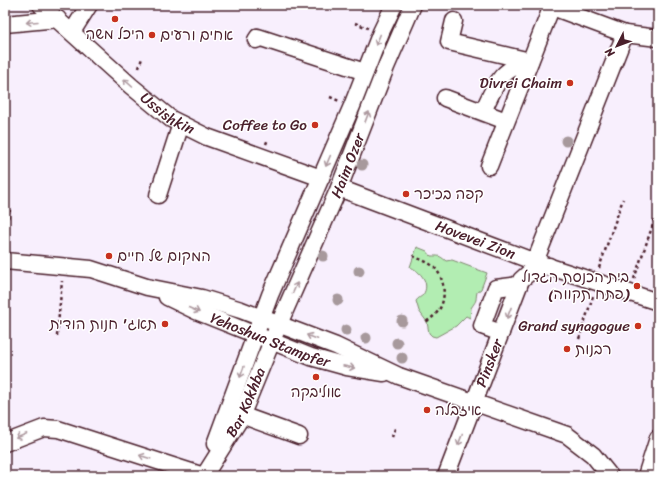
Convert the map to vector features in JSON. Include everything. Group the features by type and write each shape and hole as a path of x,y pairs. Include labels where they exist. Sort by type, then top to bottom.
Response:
{"street":[{"name":"Ussishkin","path":"41,5 131,86 171,119 241,150 321,178"},
{"path":"72,32 89,5"},
{"name":"Haim Ozer","path":"262,317 394,5"},
{"name":"Haim Ozer","path":"279,324 339,188 386,67 413,5"},
{"path":"489,166 529,64 558,8 625,34 658,38"},
{"path":"5,24 58,19"},
{"path":"454,21 449,42 529,64"},
{"path":"542,264 625,34"},
{"path":"256,40 258,37 365,72"},
{"path":"486,108 504,80 516,69 529,64"},
{"path":"445,98 506,121"},
{"path":"162,196 185,126"},
{"name":"Hovevei Zion","path":"339,188 542,264 658,302"},
{"name":"Yehoshua Stampfer","path":"5,261 91,269 147,287 209,300 262,317 342,348 399,376 474,404 567,435 593,455 610,476"},
{"name":"Pinsker","path":"446,476 521,280 542,264"},
{"name":"Yehoshua Stampfer","path":"147,287 196,311 333,364 399,376"},
{"path":"241,310 255,308 266,302 270,296"},
{"name":"Bar Kokhba","path":"262,317 204,476 241,415 279,324"},
{"path":"241,415 298,436"},
{"path":"5,443 44,428 58,429 204,476"},
{"path":"637,476 647,476 658,438"}],"path":[{"path":"139,68 142,58"},
{"path":"578,339 623,199"},
{"path":"8,218 10,210"},
{"path":"629,293 658,210"},
{"path":"413,256 431,265 439,274 443,286 444,297 441,307 426,322"},
{"path":"57,336 64,267"},
{"path":"392,437 396,426"}],"green space":[{"path":"417,247 427,251 431,256 439,256 446,261 452,260 487,273 481,289 477,292 475,301 471,308 470,318 466,316 456,326 436,337 429,333 427,322 419,311 416,301 423,295 426,286 421,274 410,267"}],"tunnel":[{"path":"479,122 485,107"}],"place":[{"name":"היכל משה","path":"115,19"},
{"name":"אחים ורעים","path":"152,35"},
{"name":"Divrei Chaim","path":"570,83"},
{"name":"Coffee to Go","path":"315,125"},
{"name":"קפה בכיכר","path":"406,194"},
{"name":"המקום של חיים","path":"109,256"},
{"name":"בית הכנסת הגדול (פתח תקווה)","path":"637,286"},
{"name":"תאג' חנות הודית","path":"165,324"},
{"name":"Grand synagogue","path":"638,326"},
{"name":"רבנות","path":"567,349"},
{"name":"אוליבקה","path":"316,377"},
{"name":"איזבלה","path":"427,410"}]}
